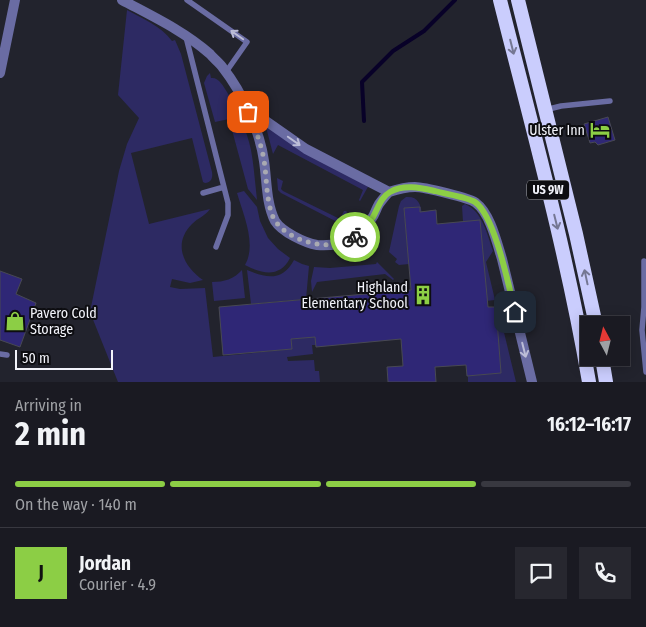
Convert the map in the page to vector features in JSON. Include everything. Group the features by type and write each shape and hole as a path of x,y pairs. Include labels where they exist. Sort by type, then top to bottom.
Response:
{"highway":[{"name":"US 9W","path":"500,0 560,238 589,382"},
{"name":"US 9W","path":"518,0 576,234 594,316"},
{"path":"603,366 606,382"}],"street":[{"path":"0,73 16,0"},
{"path":"122,0 139,4 203,48 222,66 243,99 260,139 272,216 277,224 287,232 317,245 338,244 355,237 373,217 379,204 389,192 399,188 418,187 467,198 476,202 483,210 496,239 532,382"},
{"path":"243,99 266,121 306,149 389,192"}],"lane":[{"path":"187,0 247,42 226,72"},
{"path":"186,37 228,203 228,214 216,247"},
{"path":"545,110 561,106 610,101"},
{"path":"203,193 224,188"},
{"path":"644,261 642,330 646,372"},
{"path":"0,354 7,355"}],"shaded area":[{"path":"127,10 157,27 172,41 175,40 181,54 212,172 210,181 207,183 203,182 192,138 131,153 149,224 210,209 192,224 186,232 182,247 183,255 190,269 203,280 190,283 172,279 170,287 180,289 205,288 213,357 292,349 291,339 303,338 303,333 315,332 316,345 312,345 313,354 287,357 288,361 314,360 315,371 319,371 320,382 118,382 90,312 119,171 127,144 139,118 118,95"},
{"path":"210,73 211,78 219,80 227,92 244,128 251,150 257,200 248,189 229,119 215,122 204,83"},
{"path":"266,127 369,185 360,201 363,190 278,145 273,154"},
{"path":"277,178 283,181 281,189 283,191 340,219 344,211 346,211 341,224 281,193 278,190"},
{"path":"244,191 257,207 260,221 268,238 290,258 281,269 264,272 245,265 250,248 248,229 237,193"},
{"path":"406,197 416,199 421,207 422,215 420,215 419,207 404,208 409,264 399,265 395,262 397,259 389,252 399,206"},
{"path":"465,204 476,212 480,218 493,251 486,262 495,300 477,302 463,222 462,206"},
{"path":"294,260 309,266 306,299 251,304 247,270 267,276 279,275"},
{"path":"377,262 393,280 385,274 317,282 312,292 311,281 314,267 330,268 376,264"},
{"path":"242,270 245,298 214,301 212,282 236,276"},
{"path":"501,320 516,382 468,382 468,376 501,373 497,321"}],"building":[{"path":"608,117 615,140 598,145 595,142 590,143 584,124"},
{"name":"Highland Elementary School","path":"420,207 420,212 436,210 437,224 480,220 488,307 496,307 501,373 467,376 466,365 435,367 436,382 388,382 387,367 403,366 401,339 316,347 315,337 291,339 292,349 223,355 219,307 411,290 404,208"},
{"name":"Pavero Cold Storage","path":"0,271 22,279 16,294 36,303 20,347 0,340"}],"waterway":[{"path":"364,121 362,82 393,51 424,31 455,0"}],"way so far":[{"path":"248,112 260,139 268,198 272,216 277,224 302,240 317,245 338,244 355,237"}],"place":[{"name":"Ulster Inn","path":"600,130"},
{"name":"Highland Elementary School","path":"423,295"},
{"name":"Pavero Cold Storage","path":"15,321"}],"route":[{"path":"355,237 373,217 379,204 389,192 399,188 418,187 467,198 476,202 483,210 496,239 515,312"}]}
